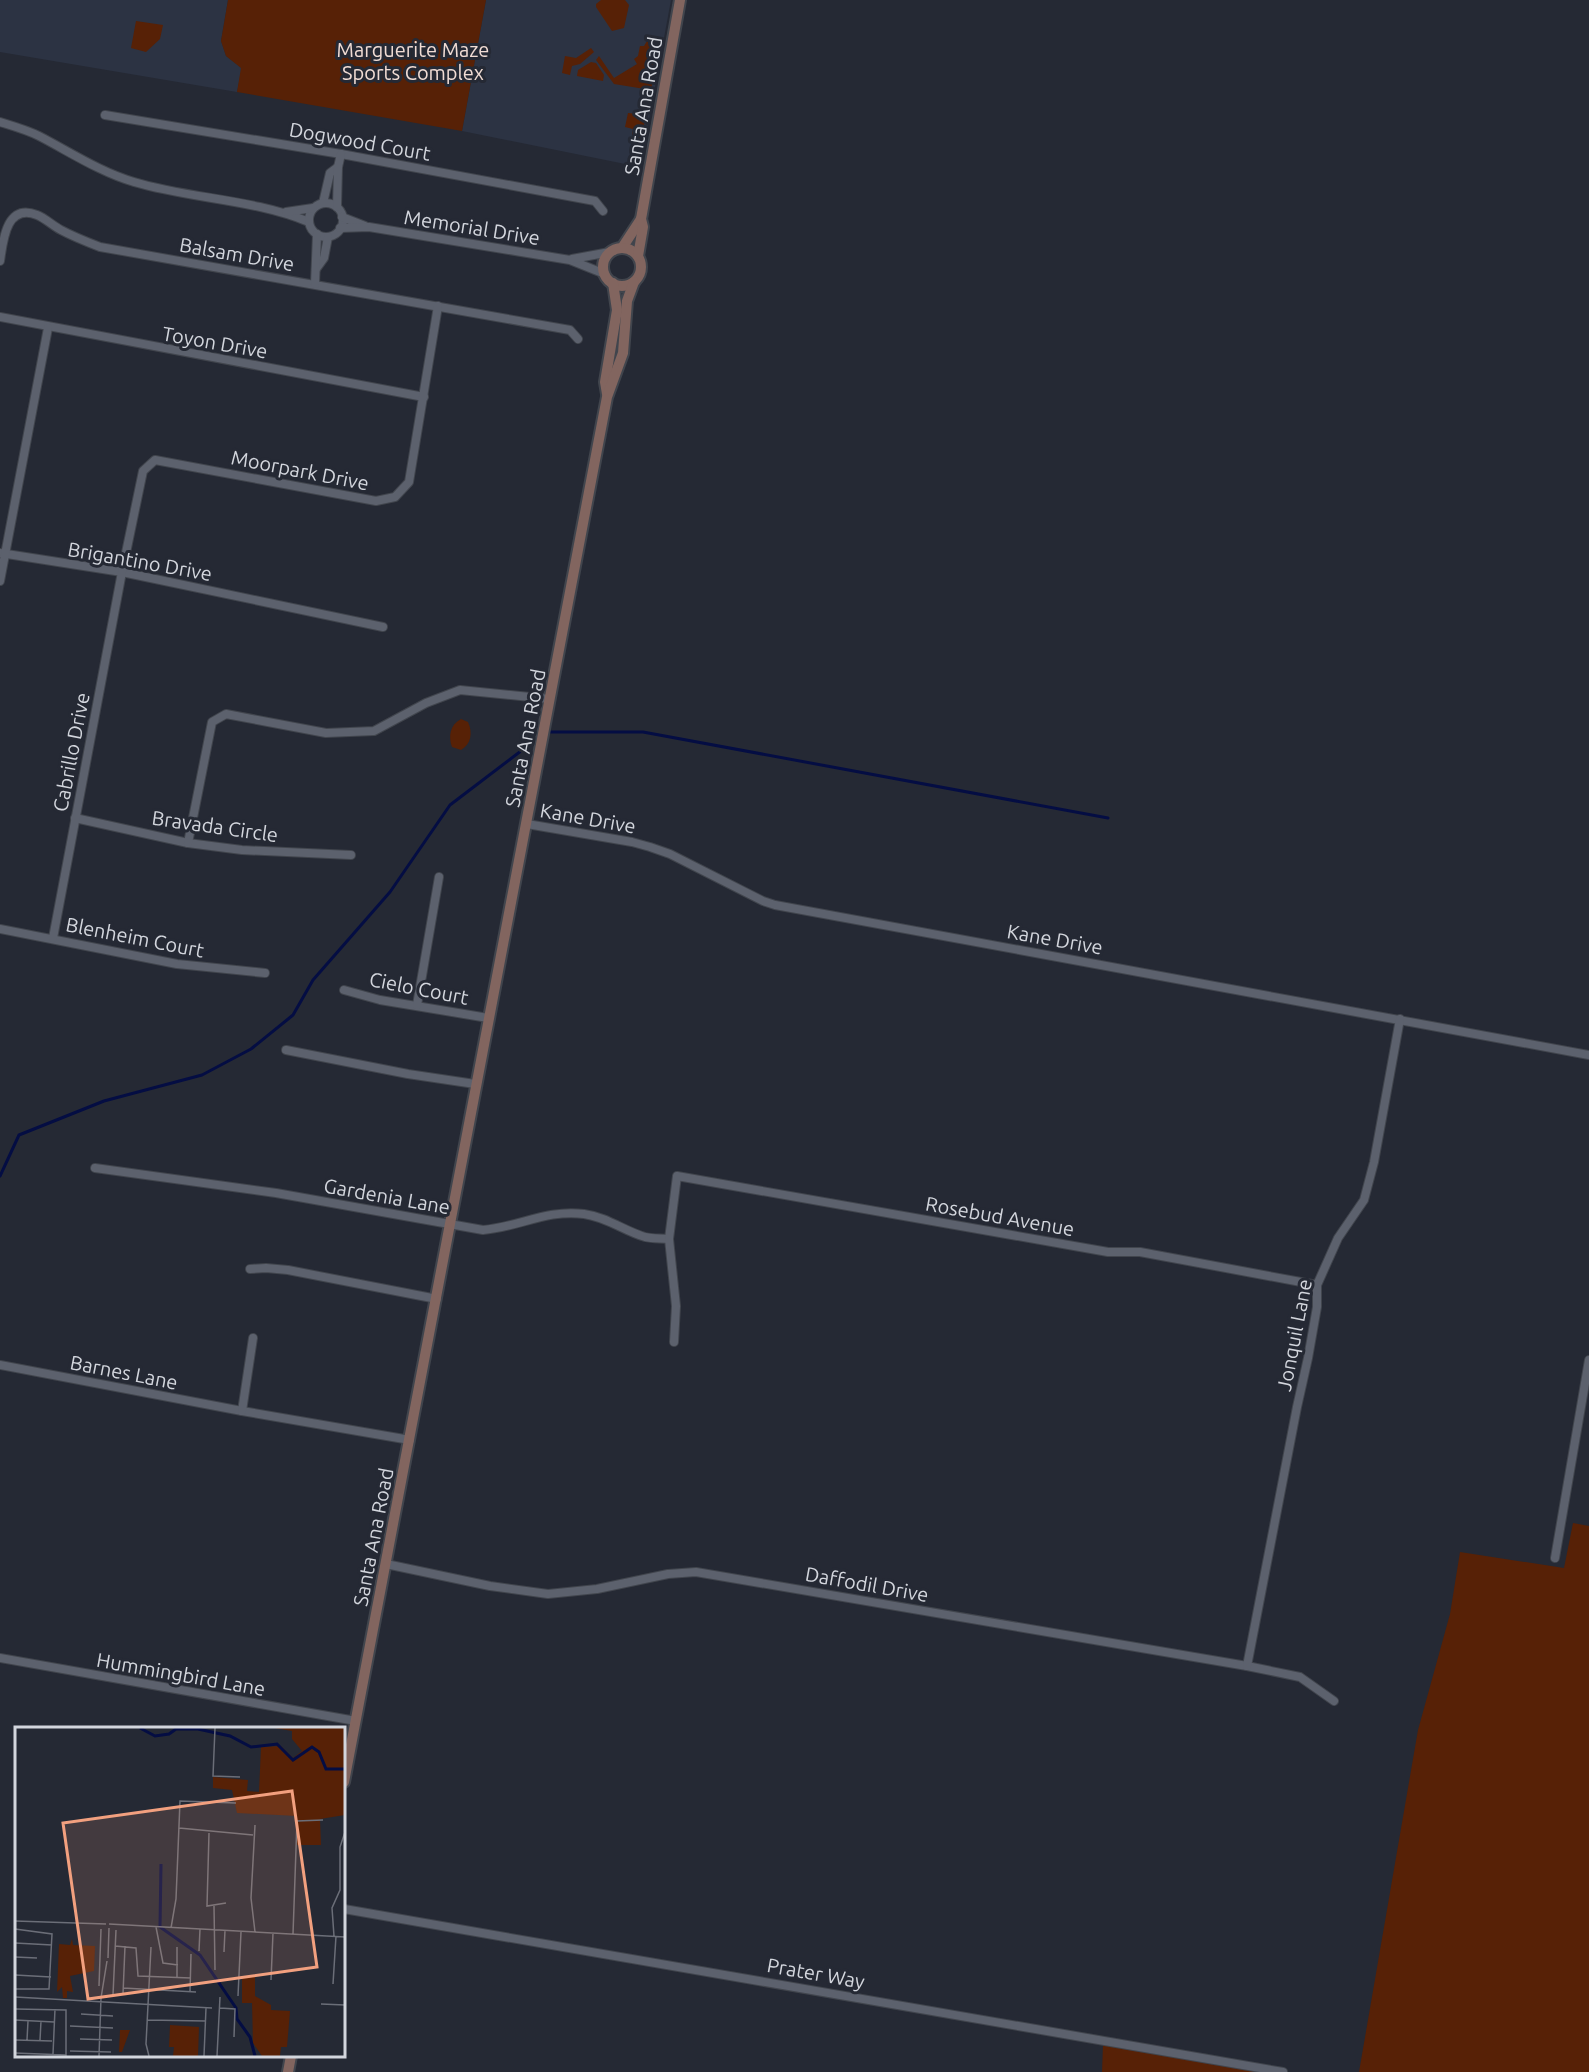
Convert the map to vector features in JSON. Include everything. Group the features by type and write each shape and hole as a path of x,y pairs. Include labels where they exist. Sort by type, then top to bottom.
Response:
{"street":[{"name":"Santa Ana Road","path":"622,248 641,219 680,0"},
{"name":"Dogwood Court","path":"105,115 341,154 596,201 603,211"},
{"path":"0,122 37,135 81,160 132,182 167,191 284,212 309,222"},
{"path":"313,208 309,222 313,231 327,237 337,232 342,217 337,207 338,167 341,154"},
{"path":"323,203 330,173 338,167"},
{"path":"284,212 313,208 323,203 337,207"},
{"name":"Balsam Drive","path":"0,261 5,230 13,217 23,213 36,214 62,230 100,247 570,330 578,339"},
{"path":"342,217 369,227"},
{"name":"Santa Ana Road","path":"345,1777 607,397 623,353 627,301 634,282 640,274 638,256 643,227 641,219"},
{"path":"340,228 369,227"},
{"name":"Memorial Drive","path":"369,227 570,260"},
{"path":"315,284 317,234"},
{"path":"315,270 324,258 327,237"},
{"path":"570,260 622,248 633,251 638,256"},
{"path":"605,274 604,262 610,252"},
{"path":"570,260 605,274 613,284 625,286 634,282"},
{"name":"Santa Ana Road","path":"607,397 605,382 617,310 613,284"},
{"name":"Moorpark Drive","path":"122,572 143,471 155,460 376,501 395,497 409,482 438,306"},
{"name":"Toyon Drive","path":"0,317 48,328 424,397"},
{"path":"0,581 2,554 48,328"},
{"name":"Brigantino Drive","path":"2,554 122,572 383,627"},
{"name":"Cabrillo Drive","path":"53,938 122,572"},
{"path":"188,843 212,722 226,714 326,733 374,731 426,703 460,690 550,699"},
{"name":"Bravada Circle","path":"75,818 188,843 242,850 351,855"},
{"name":"Kane Drive","path":"527,824 650,847 670,854 763,902 775,905 1589,1055"},
{"path":"417,1005 439,877"},
{"name":"Blenheim Court","path":"0,929 177,964 265,973"},
{"name":"Cielo Court","path":"344,990 380,1000 489,1018"},
{"name":"Jonquil Lane","path":"1247,1666 1308,1358 1317,1307 1317,1285 1338,1238 1364,1200 1374,1162 1400,1019"},
{"path":"286,1050 408,1074 475,1084"},
{"name":"Gardenia Lane","path":"95,1168 276,1193 483,1230 499,1229 558,1213 584,1214 603,1218 646,1237 669,1239"},
{"name":"Rosebud Avenue","path":"669,1239 677,1176 1108,1252 1140,1252 1317,1285"},
{"path":"669,1239 676,1306 674,1342"},
{"path":"250,1269 288,1270 437,1299"},
{"path":"242,1411 253,1338"},
{"path":"1555,1558 1589,1360"},
{"name":"Barnes Lane","path":"0,1365 410,1440"},
{"name":"Daffodil Drive","path":"387,1564 490,1586 556,1594 597,1589 668,1574 696,1572 1247,1666 1300,1677 1334,1701"},
{"name":"Hummingbird Lane","path":"0,1658 356,1721"},
{"name":"Prater Way","path":"345,1909 1283,2072"},
{"path":"288,2072 291,2057"}],"shaded area":[{"path":"0,0 228,0 221,41 226,56 242,68 237,92 0,52"},
{"path":"486,0 671,0 640,167 462,131"}],"green space":[{"name":"Marguerite Maze Sports Complex","path":"228,0 486,0 462,131 237,92 241,68 226,56 221,41"},
{"path":"601,0 625,0 629,5 624,28 612,31 596,7"},
{"path":"136,21 163,25 160,39 146,52 131,48"},
{"path":"650,36 660,44 651,90 614,84 596,60 599,56 614,78 637,64 634,59 638,56 640,46 644,46"},
{"path":"591,48 594,52 580,64 572,66 570,75 562,73 565,56 576,58"},
{"path":"591,62 596,63 604,75 603,81 577,76 578,70"},
{"path":"628,113 646,115 640,146 631,144 633,129 625,127"},
{"path":"461,719 468,722 471,734 467,745 461,750 452,747 450,739 452,728"},
{"path":"1573,1523 1589,1526 1589,2072 1359,2072 1418,1730 1450,1614 1460,1552 1564,1568"},
{"path":"1103,2045 1283,2072 1102,2072"}],"waterway":[{"path":"546,732 643,732 1108,818"},
{"path":"0,1176 19,1135 104,1101 202,1075 251,1049 293,1015 313,980 390,892 450,805 538,738"}]}
